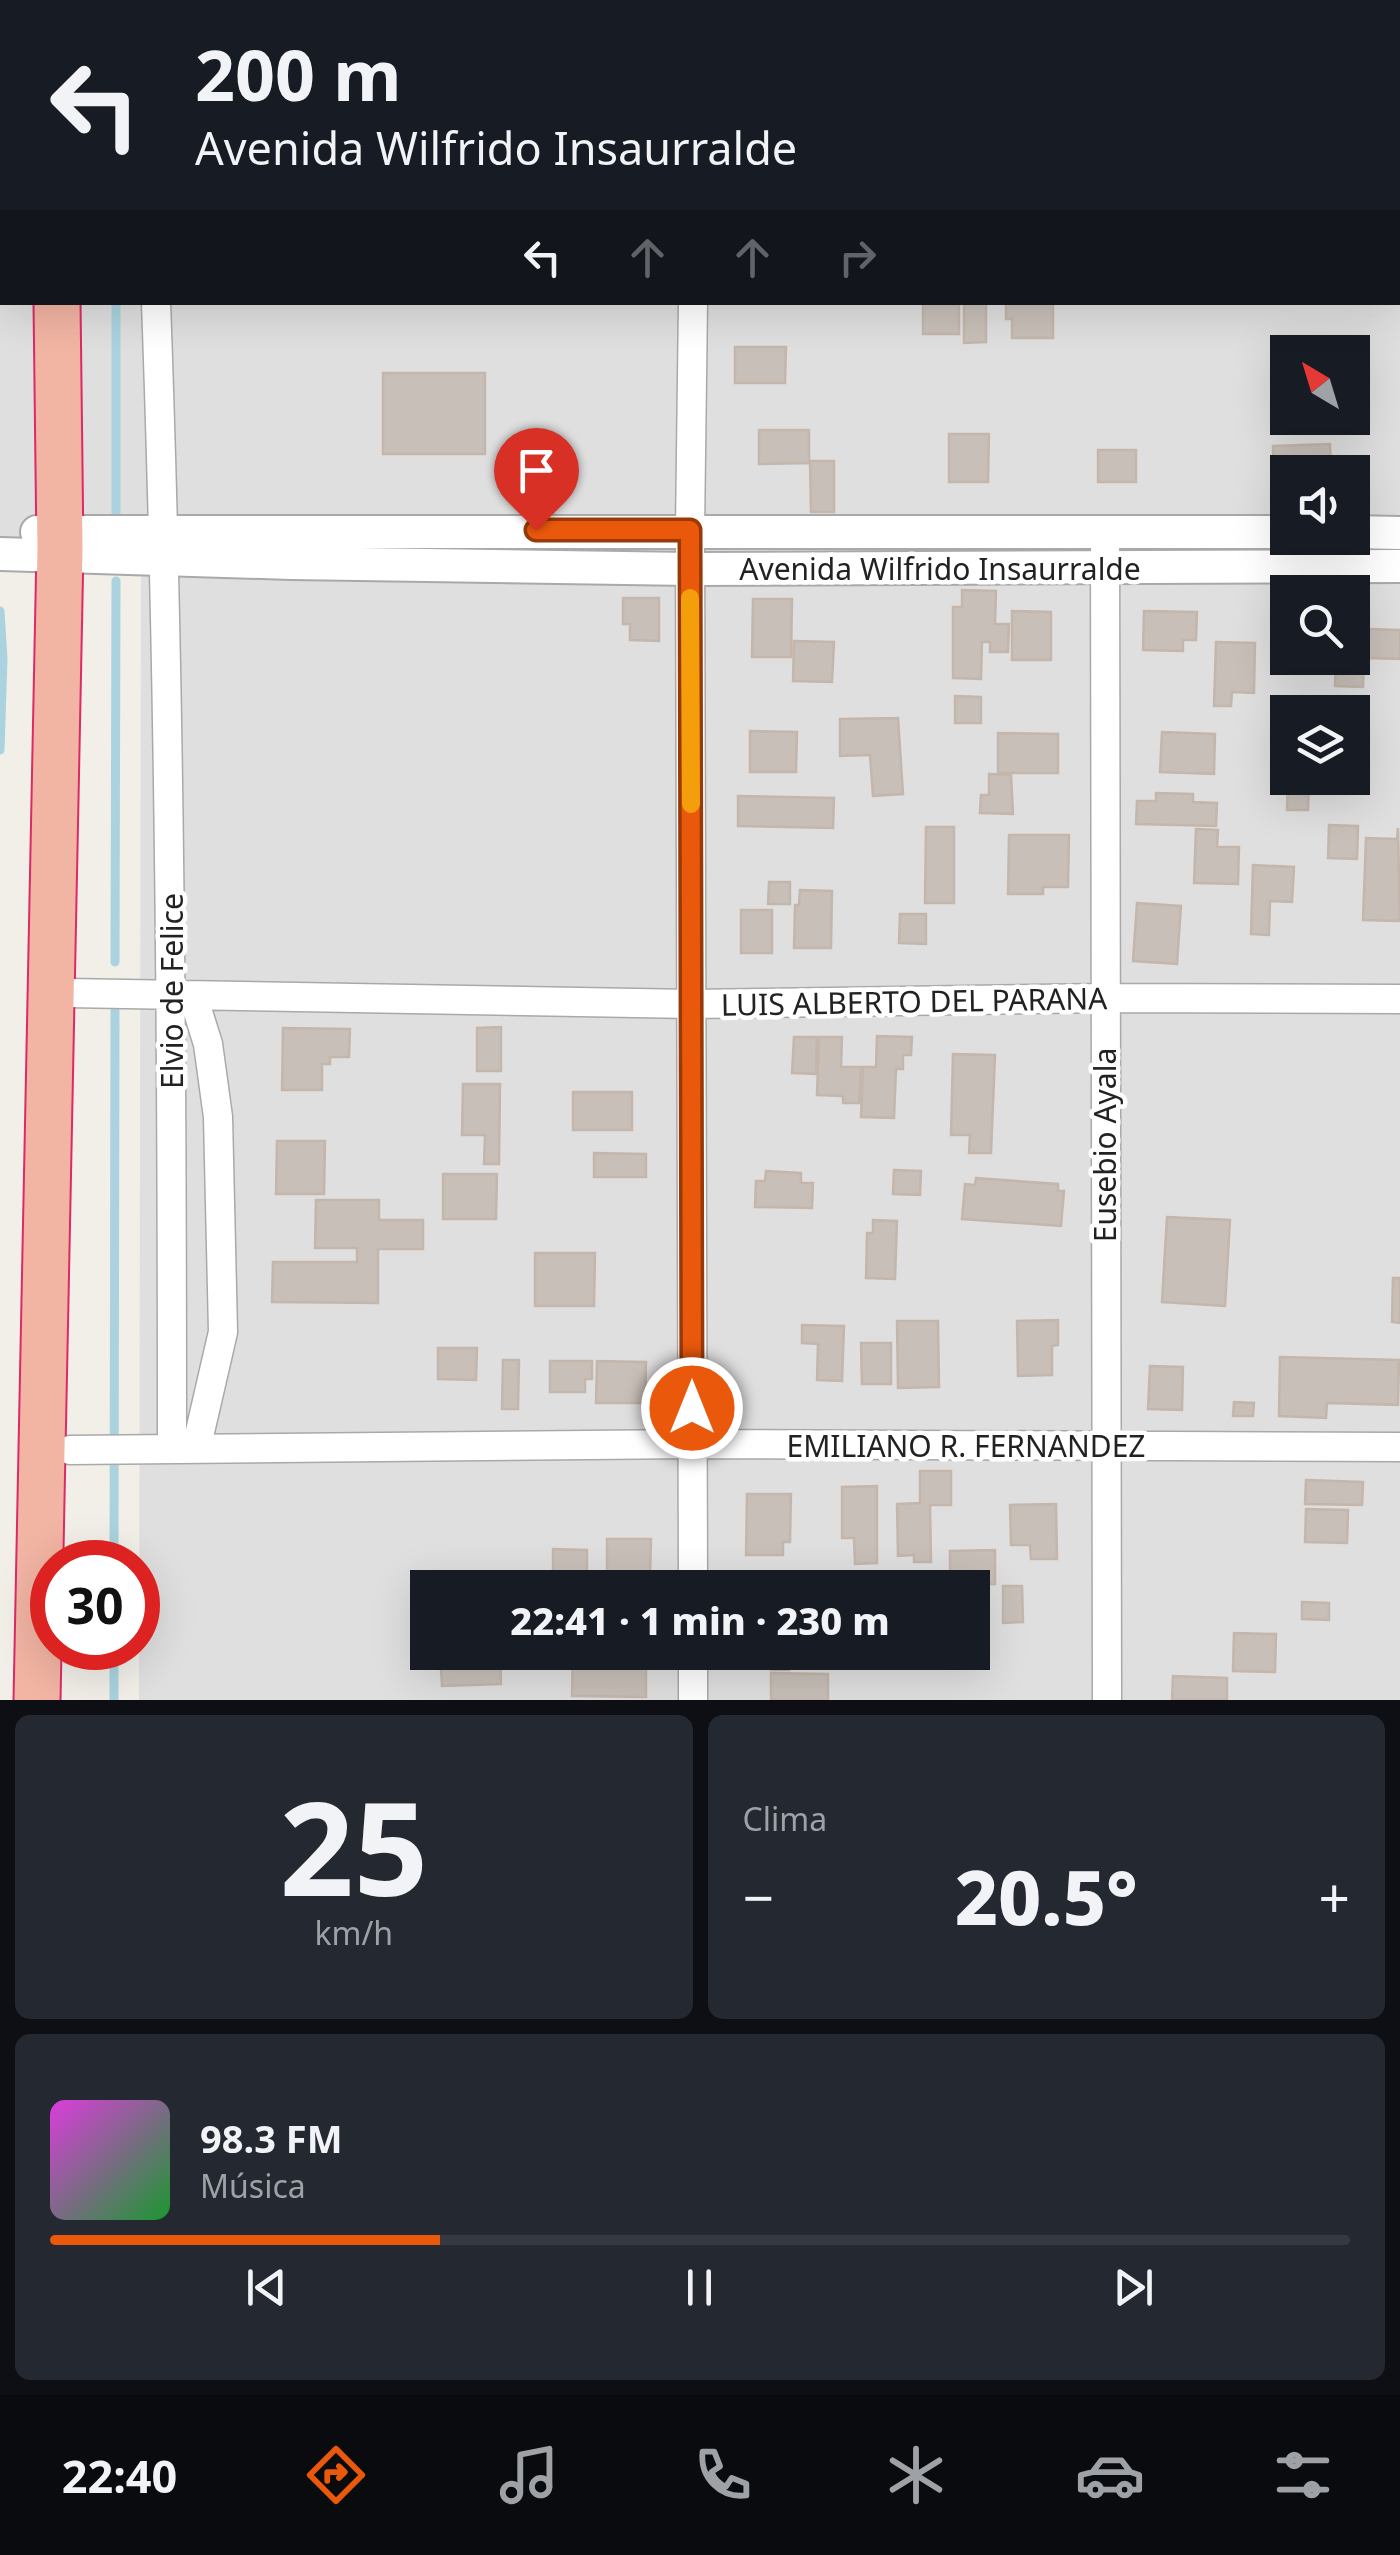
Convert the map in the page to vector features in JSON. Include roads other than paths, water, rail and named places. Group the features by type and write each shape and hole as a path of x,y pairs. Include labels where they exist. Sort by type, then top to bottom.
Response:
{"highway":[{"path":"58,305 72,544 67,1540"},
{"path":"36,1700 78,305"},
{"path":"63,1700 64,1670"}],"street":[{"name":"Elvio de Felice","path":"156,305 182,996 184,1449"},
{"path":"692,1570 690,530 694,305"},
{"name":"Eusebio Ayala","path":"1105,530 1108,1700"},
{"path":"0,532 72,544"},
{"name":"Avenida Wilfrido Insaurralde","path":"165,546 219,532 1270,532"},
{"path":"1370,532 1400,532"},
{"name":"Avenida Wilfrido Insaurralde","path":"0,554 72,544 690,569 1400,566"},
{"name":"LUIS ALBERTO DEL PARANA","path":"68,993 692,1004 1104,998 1400,999"},
{"path":"182,996 208,1044 218,1116 223,1332 184,1449"},
{"name":"EMILIANO R. FERNANDEZ","path":"70,1450 692,1444 1400,1447"},
{"path":"693,1670 693,1700"}],"waterway":[{"path":"116,305 116,525"},
{"path":"115,962 116,581"},
{"path":"0,611 0,750"},
{"path":"114,1540 115,1011"},
{"path":"114,1670 114,1700"}]}
